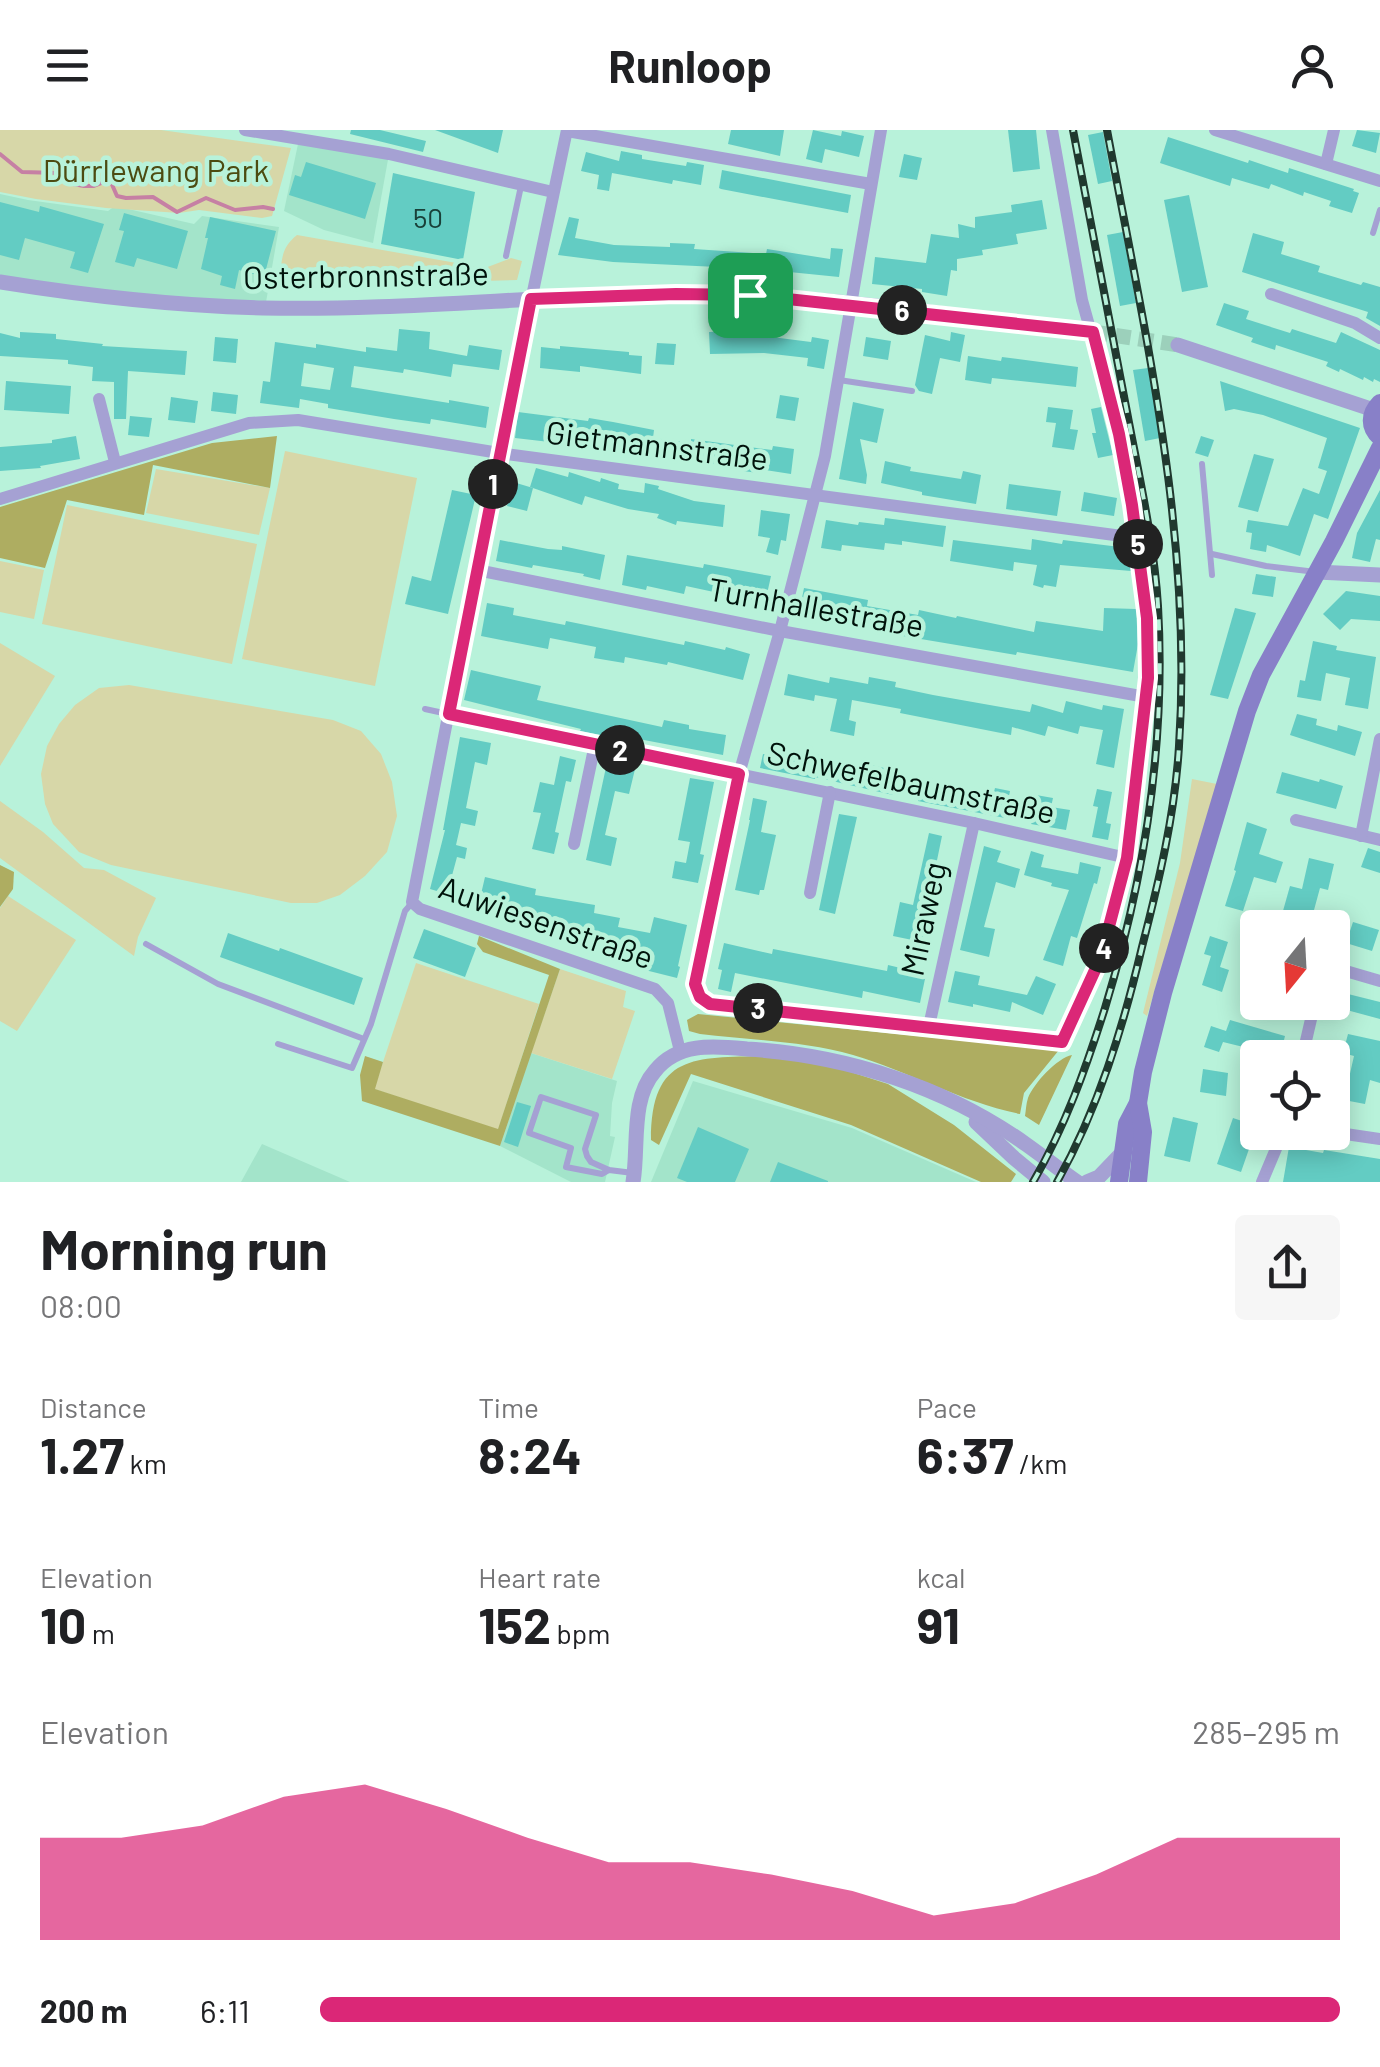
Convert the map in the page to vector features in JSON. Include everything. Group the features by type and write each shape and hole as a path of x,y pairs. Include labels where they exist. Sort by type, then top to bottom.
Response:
{"main road":[{"path":"1377,407 1371,420 1380,438"},
{"path":"1120,1182 1127,1124 1138,1103 1158,1010 1246,712 1261,674 1380,448"},
{"path":"1138,1103 1143,1132 1138,1182"}],"street":[{"path":"245,130 389,154 553,192"},
{"path":"412,902 567,130 871,184"},
{"path":"880,130 816,495 739,774 695,984 700,997 710,1004 1062,1042 1101,957 1127,858 1148,678 1147,618 1119,434 1082,300 1052,130"},
{"path":"1215,130 1380,181"},
{"path":"1326,164 1334,130"},
{"name":"Osterbronnstraße","path":"0,282 89,296 265,308 750,295 1093,332"},
{"path":"1271,294 1355,323 1380,338"},
{"path":"1178,344 1377,407"},
{"path":"98,399 115,462"},
{"name":"Gietmannstraße","path":"0,499 249,423 298,420 499,454 1137,538"},
{"name":"Turnhallestraße","path":"477,570 780,631 1146,697"},
{"path":"1317,572 1380,574"},
{"name":"Schwefelbaumstraße","path":"449,714 1127,858"},
{"path":"1361,836 1380,739"},
{"path":"574,844 595,744"},
{"path":"810,894 830,792"},
{"path":"1296,820 1380,840"},
{"name":"Miraweg","path":"929,1026 974,823"},
{"name":"Auwiesenstraße","path":"412,902 420,909 655,989 668,1004 680,1052"},
{"path":"1350,972 1380,981"},
{"path":"634,1178 644,1088 664,1060 700,1047 793,1052 846,1062 914,1086 954,1102 1024,1143 1076,1182"},
{"path":"954,1102 1044,1182"},
{"path":"1350,1135 1380,1139"},
{"path":"1262,1182 1275,1150"},
{"path":"1088,1182 1123,1152"}],"lane":[{"path":"506,256 521,184"},
{"path":"1372,233 1380,210"},
{"path":"838,380 912,391"},
{"path":"1202,464 1212,576"},
{"path":"1212,554 1317,572"},
{"path":"425,710 449,714"},
{"path":"278,1044 352,1068 405,910 412,902"},
{"path":"146,944 218,984 364,1039"},
{"path":"609,1170 602,1174 566,1167 571,1148 529,1134 541,1097 596,1115 585,1149 587,1156 609,1170 634,1178"}],"shaded area":[{"path":"298,144 389,154 373,243 324,230 284,211"},
{"path":"0,194 108,211 115,206 194,224 202,216 279,227 265,308 0,282"},
{"path":"277,436 270,488 153,465 144,515 67,500 45,568 0,558 0,507 212,443"},
{"path":"0,865 14,872 13,889 0,907"},
{"path":"479,936 560,969 500,1146 362,1101 360,1075 365,1056 383,1062 375,1089 498,1129 549,975 483,952 477,944"},
{"path":"698,1014 1059,1050 1024,1093 1020,1114 834,1050 689,1031 687,1020"},
{"path":"531,1053 617,1081 610,1136 615,1137 605,1182 571,1182 500,1146"},
{"path":"1072,1055 1039,1125 1025,1116 1028,1098 1047,1072"},
{"path":"764,1056 829,1065 888,1084 954,1125 1016,1174 1011,1182 981,1182 851,1125 691,1074 659,1145 651,1140 659,1090 682,1066 717,1058"},
{"path":"693,1081 852,1128 976,1182 651,1182"},
{"path":"262,1144 350,1182 241,1182"}],"green space":[{"name":"Dürrlewang Park","path":"0,130 161,130 291,148 272,216 199,210 179,213 106,208 0,192"},
{"path":"297,235 485,268 511,258 522,261 517,280 444,282 280,276 284,253"},
{"path":"285,451 417,478 375,686 242,659"},
{"path":"156,469 270,488 259,535 146,513"},
{"path":"67,505 257,544 232,664 42,624"},
{"path":"0,561 44,570 34,619 0,612"},
{"path":"0,643 55,676 0,766"},
{"path":"129,685 333,720 361,731 381,754 392,782 397,816 387,852 340,895 317,903 291,903 111,865 79,852 53,824 45,804 41,774 47,746 75,705 99,688"},
{"path":"1192,779 1217,784 1147,1016 1143,1013 1180,863"},
{"path":"0,801 84,868 104,870 156,898 134,956 0,858"},
{"path":"8,896 76,940 17,1031 0,1021 0,908"},
{"path":"416,963 539,1004 498,1130 374,1089"},
{"path":"560,969 626,991 623,1007 635,1011 612,1079 531,1053"}],"building":[{"path":"351,130 380,130 426,141 423,152 350,134"},
{"path":"435,130 503,130 498,153"},
{"path":"731,130 784,130 780,156 728,144"},
{"path":"813,130 864,136 859,157 825,149 822,163 806,159"},
{"path":"1008,130 1036,130 1040,169 1013,172"},
{"path":"1357,130 1380,133 1376,153 1352,146"},
{"path":"1103,132 1112,181 1098,184 1088,135"},
{"path":"1168,137 1248,163 1249,160 1288,173 1289,168 1354,189 1359,193 1352,213 1304,192 1303,196 1271,184 1269,189 1232,178 1230,186 1160,163"},
{"path":"621,151 642,155 642,159 704,165 701,185 612,173 609,191 597,189 599,175 581,171 586,152 619,161"},
{"path":"904,154 922,158 917,180 899,177"},
{"path":"306,162 376,183 365,219 289,195 295,175 301,177"},
{"path":"722,170 851,195 848,213 721,189"},
{"path":"393,173 475,192 463,260 381,244"},
{"path":"1189,195 1208,287 1182,292 1164,200"},
{"path":"1042,200 1047,229 1016,234 1018,244 957,259 957,271 951,270 947,296 872,284 875,257 926,263 931,234 959,238 958,224 975,228 975,217 1012,212 1011,205"},
{"path":"0,202 39,212 40,206 104,224 88,273 70,268 75,252 25,238 19,260 0,255"},
{"path":"124,213 188,231 177,269 137,258 134,267 115,262 124,231 119,230"},
{"path":"210,217 276,231 264,277 239,270 235,289 220,285 222,276 201,269"},
{"path":"569,217 579,219 575,238 614,245 695,244 694,249 766,254 767,249 830,259 831,248 843,249 839,277 558,255"},
{"path":"1123,232 1136,303 1120,306 1107,235"},
{"path":"1253,233 1284,242 1281,254 1320,266 1318,272 1380,287 1380,326 1366,318 1368,312 1242,272"},
{"path":"1224,303 1249,311 1246,319 1290,333 1292,329 1336,343 1341,332 1380,350 1380,382 1364,377 1363,380 1340,369 1339,372 1326,366 1328,362 1276,345 1275,350 1251,342 1253,338 1216,325"},
{"path":"399,329 430,332 429,349 467,356 469,345 502,350 499,370 453,364 451,377 354,366 351,387 489,407 486,428 431,419 430,424 394,419 300,399 299,408 260,403 263,381 270,382 275,342 366,352 366,347 397,351","holes":["304,363 334,368 330,390 301,386"]},
{"path":"728,331 728,335 829,340 824,369 807,366 808,358 764,353 710,354 709,332"},
{"path":"20,332 56,334 56,339 102,346 187,351 185,375 128,371 126,419 114,419 114,382 92,381 93,367 68,364 68,360 0,356 0,333 20,338"},
{"path":"951,332 965,335 960,362 940,358 932,394 919,391 915,385 925,335 950,341"},
{"path":"215,337 238,339 236,363 213,361"},
{"path":"866,337 891,341 888,360 863,356"},
{"path":"657,343 676,344 674,365 655,364"},
{"path":"541,347 642,356 641,374 580,366 580,372 540,368"},
{"path":"968,356 1078,367 1076,387 992,378 991,384 965,380"},
{"path":"1148,368 1160,438 1145,441 1133,370"},
{"path":"6,381 71,386 69,414 4,410"},
{"path":"1220,381 1360,428 1328,519 1314,514 1300,556 1267,545 1266,552 1250,549 1252,533 1246,532 1248,520 1288,526 1303,488 1319,494 1327,471 1318,468 1327,438 1263,415 1225,411"},
{"path":"213,392 238,395 236,414 211,411"},
{"path":"780,395 799,398 795,421 776,418"},
{"path":"171,397 198,401 195,423 168,420"},
{"path":"853,402 884,409 877,443 860,439 866,484 839,479"},
{"path":"1048,407 1073,410 1070,429 1078,430 1074,450 1052,447 1056,423 1046,422"},
{"path":"1101,407 1113,455 1098,458 1091,409"},
{"path":"518,412 613,422 654,430 653,438 794,449 791,474 736,470 568,440 567,444 515,438"},
{"path":"130,416 152,418 149,437 128,435"},
{"path":"76,436 80,459 41,468 0,471 0,447 52,443"},
{"path":"1201,436 1214,440 1208,457 1195,453"},
{"path":"1254,454 1274,459 1258,512 1238,507"},
{"path":"885,461 911,467 910,471 961,479 963,471 981,475 976,504 881,483"},
{"path":"536,468 568,477 569,472 600,482 601,478 619,484 618,489 644,493 645,483 694,501 725,505 723,527 677,521 676,525 657,518 659,514 585,496 582,505 530,487"},
{"path":"513,482 533,488 527,511 507,506"},
{"path":"1009,484 1061,491 1057,516 1006,509"},
{"path":"452,490 476,495 448,614 405,604 412,576 431,581"},
{"path":"1380,490 1380,540 1376,539 1370,562 1352,558 1357,533"},
{"path":"1084,492 1117,498 1114,516 1081,511"},
{"path":"761,510 790,514 786,541 781,540 778,555 766,552 770,538 758,536"},
{"path":"885,518 946,526 943,547 902,541 902,545 885,543 884,550 842,545 841,551 821,548 826,520 884,525"},
{"path":"1032,539 1128,548 1131,571 1060,565 1056,587 1043,588 1033,585 1037,565 1014,562 1013,571 950,561 953,540 1031,550"},
{"path":"500,540 605,555 600,580 584,574 496,561"},
{"path":"627,555 771,576 765,603 686,586 684,594 622,585"},
{"path":"1256,574 1276,577 1273,597 1252,594"},
{"path":"804,588 868,600 867,606 918,615 919,610 1034,632 1036,621 1103,631 1104,608 1136,609 1138,644 1133,672 903,636 877,631 878,624 799,613"},
{"path":"1346,591 1380,596 1380,621 1351,619 1340,630 1323,614"},
{"path":"487,603 514,608 513,615 565,625 566,621 684,645 685,641 725,650 726,647 750,654 743,680 668,662 667,665 625,657 624,663 594,658 596,647 550,638 548,649 481,636"},
{"path":"1235,608 1256,613 1228,699 1210,695"},
{"path":"1313,641 1337,646 1336,650 1376,657 1368,709 1345,705 1350,678 1326,673 1321,701 1297,697 1300,680 1305,681"},
{"path":"471,670 541,686 537,700 662,727 664,720 726,735 723,755 580,731 464,700"},
{"path":"788,674 829,683 830,677 868,684 869,677 896,682 895,687 1030,712 1032,704 1063,713 1066,701 1102,710 1103,705 1124,709 1114,768 1096,764 1103,730 1080,726 1078,734 1048,726 1045,736 1012,727 1011,735 852,700 849,720 856,722 854,736 830,731 837,699 815,695 814,701 784,695"},
{"path":"1297,714 1317,719 1316,725 1337,731 1338,725 1362,732 1355,756 1290,735"},
{"path":"460,737 491,743 487,765 475,762 466,808 478,811 475,826 461,823 456,845 467,848 465,859 457,857 447,894 430,889 445,830"},
{"path":"799,752 819,755 818,761 865,771 866,764 898,771 893,795 760,768 763,754 797,760"},
{"path":"560,756 576,760 571,782 566,781 554,854 532,849 541,813 533,812 540,782 554,785"},
{"path":"608,758 636,765 629,794 615,791 605,835 617,838 611,866 586,860"},
{"path":"1282,772 1343,786 1336,809 1276,793"},
{"path":"690,778 714,782 698,883 672,878 675,861 686,863 690,842 678,840"},
{"path":"922,781 993,796 995,788 1010,791 1005,818 918,801"},
{"path":"1097,789 1112,792 1106,823 1111,824 1108,840 1092,837"},
{"path":"1036,795 1053,798 1051,807 1070,810 1066,830 1031,824"},
{"path":"753,798 767,801 761,832 776,835 764,890 759,895 735,890"},
{"path":"839,814 857,817 835,914 819,910"},
{"path":"1247,822 1267,829 1259,854 1283,862 1276,883 1254,877 1243,910 1225,906"},
{"path":"929,833 942,836 935,870 939,871 922,942 893,936 900,902 913,905"},
{"path":"984,846 1001,851 997,862 1020,869 1015,888 996,882 984,927 995,929 989,957 960,950"},
{"path":"1368,848 1380,852 1380,873 1361,867"},
{"path":"1031,851 1044,855 1041,867 1078,874 1080,862 1101,867 1077,938 1071,936 1063,966 1043,960 1069,890 1024,875"},
{"path":"1309,858 1334,864 1328,890 1320,888 1314,910 1283,910 1290,886 1302,889"},
{"path":"485,877 536,889 535,895 595,905 594,913 620,918 618,927 650,933 654,917 687,925 677,978 641,969 646,950 590,938 589,945 575,943 577,929 478,907"},
{"path":"1353,922 1379,930 1372,951 1350,944"},
{"path":"424,929 476,948 465,977 413,958"},
{"path":"228,933 363,978 354,1005 220,957"},
{"path":"1210,936 1228,942 1220,967 1229,970 1222,992 1202,985 1211,956 1204,954"},
{"path":"724,943 772,954 773,949 887,971 888,965 926,974 920,1003 863,991 862,998 735,973 731,992 718,989"},
{"path":"955,971 980,976 978,985 1027,995 1036,976 1056,984 1043,1015 1012,1002 1010,1012 948,1002"},
{"path":"1350,994 1380,1002 1380,1019 1350,1011"},
{"path":"1230,1020 1285,1036 1284,1040 1240,1040 1240,1046 1223,1042 1219,1052 1204,1047 1211,1026 1226,1031"},
{"path":"1348,1034 1380,1041 1380,1083 1370,1080 1365,1104 1350,1101 1354,1056 1350,1055 1350,1040 1346,1040"},
{"path":"1203,1069 1228,1073 1226,1096 1200,1092"},
{"path":"517,1102 531,1106 518,1147 504,1142"},
{"path":"1173,1117 1198,1123 1190,1162 1164,1156"},
{"path":"1233,1118 1240,1120 1240,1150 1249,1150 1241,1172 1217,1164"},
{"path":"698,1127 749,1149 735,1182 687,1182 677,1178"},
{"path":"1288,1150 1323,1153 1324,1150 1380,1159 1380,1182 1283,1182"},
{"path":"778,1162 828,1181 828,1182 770,1182"}],"waterway":[{"path":"0,154 22,172 58,173 73,184 84,186 104,182"},
{"path":"110,180 117,196 153,197 177,212 206,198 235,210 273,209"}],"tunnel":[{"path":"1093,332 1178,345"}],"railway":[{"path":"1033,1182 1074,1097 1119,959 1150,809 1159,708 1158,606 1150,533 1073,130"},
{"path":"1057,1182 1097,1097 1126,1008 1165,847 1179,746 1179,590 1172,513 1150,359 1107,130"}],"route":[{"path":"750,295 1093,332 1132,505 1147,618 1148,678 1127,858 1101,957 1062,1042 710,1004 700,997 695,984 739,774 449,714 531,299 750,295"}]}
